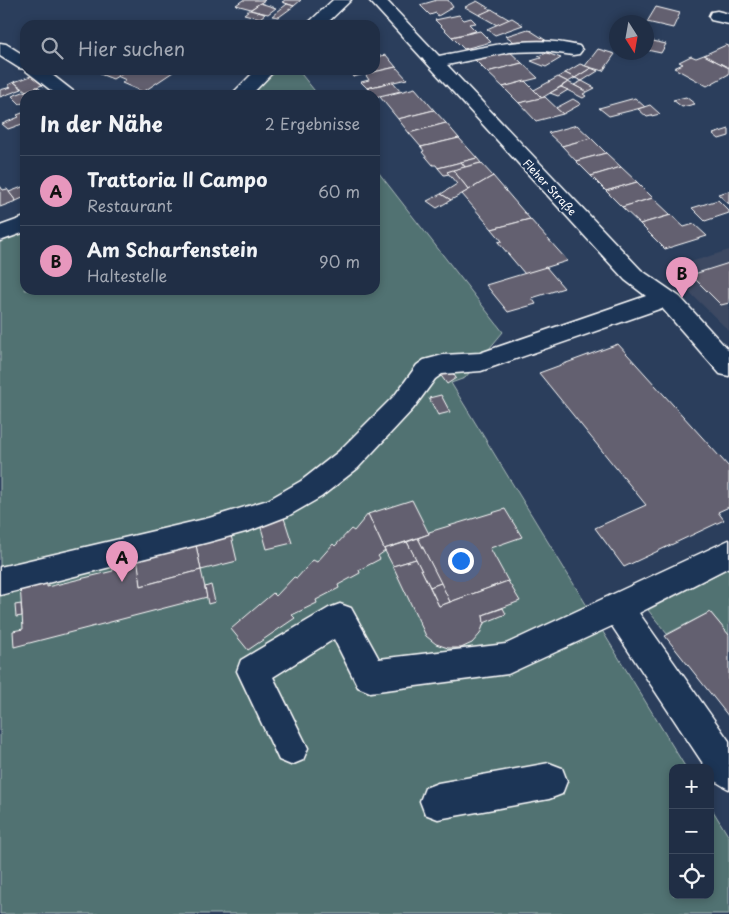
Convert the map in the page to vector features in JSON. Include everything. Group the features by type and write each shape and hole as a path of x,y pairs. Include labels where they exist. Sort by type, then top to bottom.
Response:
{"street":[{"path":"321,20 343,0"},
{"name":"Fleher Straße","path":"377,0 633,275 666,298 729,367"},
{"path":"435,62 516,46 545,46 573,50"},
{"path":"0,48 20,61"},
{"path":"41,75 62,90"},
{"path":"245,90 261,75"},
{"path":"0,234 20,226"},
{"path":"0,581 209,530 249,519 278,508 311,489 348,460 404,402 426,372 433,367 442,364 481,362 666,298"},
{"path":"291,748 253,671 340,618 370,676 508,659 618,608 729,553"},
{"path":"618,608 729,771"},
{"path":"438,801 549,780"}],"shaded area":[{"path":"729,250 729,331 676,279 681,265"}],"green space":[{"path":"268,75 302,75 314,90 250,90"},
{"path":"380,174 503,332 465,378 451,383 684,764 669,764 669,899 714,899 714,813 729,837 729,914 0,914 0,236 20,228 20,295 380,295"},
{"path":"729,568 729,635 710,612 667,634 648,610"}],"building":[{"path":"243,0 265,0 251,9 236,5"},
{"path":"285,0 301,0 294,6 282,2"},
{"path":"437,0 448,0 453,7 438,16 436,13 430,15 420,5"},
{"path":"477,1 492,10 479,15 465,7"},
{"path":"260,3 276,8 268,14 250,10"},
{"path":"287,4 294,6 279,17 272,16"},
{"path":"656,7 680,13 673,28 654,24 654,15 651,15"},
{"path":"492,9 510,20 497,25 479,15"},
{"path":"249,10 265,14 260,18 244,14"},
{"path":"459,15 464,20 471,18 476,23 469,24 476,31 452,37 435,20"},
{"path":"512,18 523,25 495,35 487,29"},
{"path":"528,29 550,43 517,44 506,36"},
{"path":"480,31 491,42 464,49 452,37"},
{"path":"654,41 666,44 661,53 654,52"},
{"path":"726,45 729,46 729,68 704,55"},
{"path":"598,49 609,52 609,60 611,60 603,71 585,66"},
{"path":"508,50 522,63 487,72 473,58"},
{"path":"547,53 561,58 546,67 531,61 541,58 538,56"},
{"path":"386,55 396,67 380,71 380,56"},
{"path":"704,55 729,68 729,74 707,86 674,68 683,64 679,62 691,56 696,58"},
{"path":"522,63 538,78 503,87 487,72"},
{"path":"580,64 591,68 575,78 565,73"},
{"path":"396,67 407,79 367,88 361,82 369,80 366,75 380,75 380,71"},
{"path":"591,68 598,71 582,81 575,78"},
{"path":"565,73 575,78 568,82 558,77"},
{"path":"34,75 45,84 25,90 14,82"},
{"path":"103,75 120,75 113,79"},
{"path":"168,75 146,90 138,90 122,83 126,80 117,76"},
{"path":"558,77 568,82 542,98 534,90"},
{"path":"525,81 542,98 519,103 503,87"},
{"path":"582,81 595,88 587,92 574,85"},
{"path":"14,82 22,89 0,97 0,90 11,87 8,85"},
{"path":"393,82 401,91 380,96 380,90 368,90 367,88"},
{"path":"568,82 587,92 583,94 586,96 583,98 561,87"},
{"path":"37,87 41,90 29,90"},
{"path":"561,87 568,90 558,96 550,93"},
{"path":"415,88 434,110 398,119 380,97"},
{"path":"20,93 20,104 12,96"},
{"path":"545,97 563,114 536,121 519,103"},
{"path":"686,97 695,104 682,107 673,100"},
{"path":"635,98 645,107 609,116 599,108"},
{"path":"573,99 581,104 563,114 556,108"},
{"path":"650,105 660,114 647,117 638,109"},
{"path":"434,110 446,123 409,133 398,119"},
{"path":"20,114 20,125 8,129 2,124 19,117 17,115"},
{"path":"446,123 459,138 421,147 409,133"},
{"path":"577,125 591,138 562,146 548,133"},
{"path":"729,129 729,136 719,139 713,134"},
{"path":"459,138 477,158 438,168 422,152 424,151 421,147"},
{"path":"591,138 606,153 576,161 562,146"},
{"path":"606,153 621,167 591,176 576,161"},
{"path":"477,158 481,163 465,167 461,162"},
{"path":"461,162 465,167 447,172 449,174 444,175 438,168"},
{"path":"481,163 493,176 469,190 453,170"},
{"path":"621,167 637,182 606,191 591,176"},
{"path":"453,170 469,190 451,200 441,194 457,184 447,172"},
{"path":"493,176 530,219 492,229 462,194"},
{"path":"637,182 653,198 622,207 606,191"},
{"path":"0,186 3,190 7,189 16,201 0,207"},
{"path":"20,188 20,199 16,201 9,192"},
{"path":"729,191 729,204 718,194"},
{"path":"441,194 451,200 437,208 427,201"},
{"path":"653,198 671,215 640,224 622,207"},
{"path":"718,200 729,213 705,221 692,208"},
{"path":"671,215 684,227 694,224 707,236 665,249 640,224"},
{"path":"530,219 567,261 525,274 498,242 502,241 492,229"},
{"path":"729,263 729,303 721,305 691,275"},
{"path":"546,267 564,288 532,298 536,304 508,312 486,285"},
{"path":"618,344 729,467 729,507 718,512 724,520 624,567 595,528 646,505 539,373"},
{"path":"449,367 456,378 447,384 437,370"},
{"path":"441,395 450,412 438,415 429,398"},
{"path":"412,500 429,534 384,549 368,514"},
{"path":"505,509 522,537 490,548 508,581 450,602 418,538 429,534 429,532"},
{"path":"368,514 385,551 378,556 380,559 359,570 360,573 338,585 339,588 316,600 317,603 292,615 295,618 248,650 231,629 273,593 276,596 294,577 297,578 313,560 317,562 333,544 335,546 351,529 354,531"},
{"path":"284,518 292,543 267,549 260,524"},
{"path":"230,531 237,561 201,570 195,540"},
{"path":"418,538 441,583 430,587 407,542"},
{"path":"195,540 201,570 141,586 136,554"},
{"path":"407,542 416,559 393,566 384,549"},
{"path":"137,556 141,586 201,570 207,597 14,647 13,631 23,629 20,584 47,577 47,587 113,571 112,562"},
{"path":"416,559 439,606 508,581 520,601 483,615 484,623 480,634 472,643 461,648 448,648 436,644 426,636 393,566"},
{"path":"441,583 450,602 439,606 430,587"},
{"path":"211,585 215,602 208,604 205,587"},
{"path":"21,604 22,616 16,617 15,605"},
{"path":"503,608 506,614 484,623 483,615"},
{"path":"710,612 729,635 729,717 665,636"}],"place":[{"name":"Am Scharfenstein","path":"682,298"},
{"name":"Trattoria Il Campo","path":"122,582"}]}
